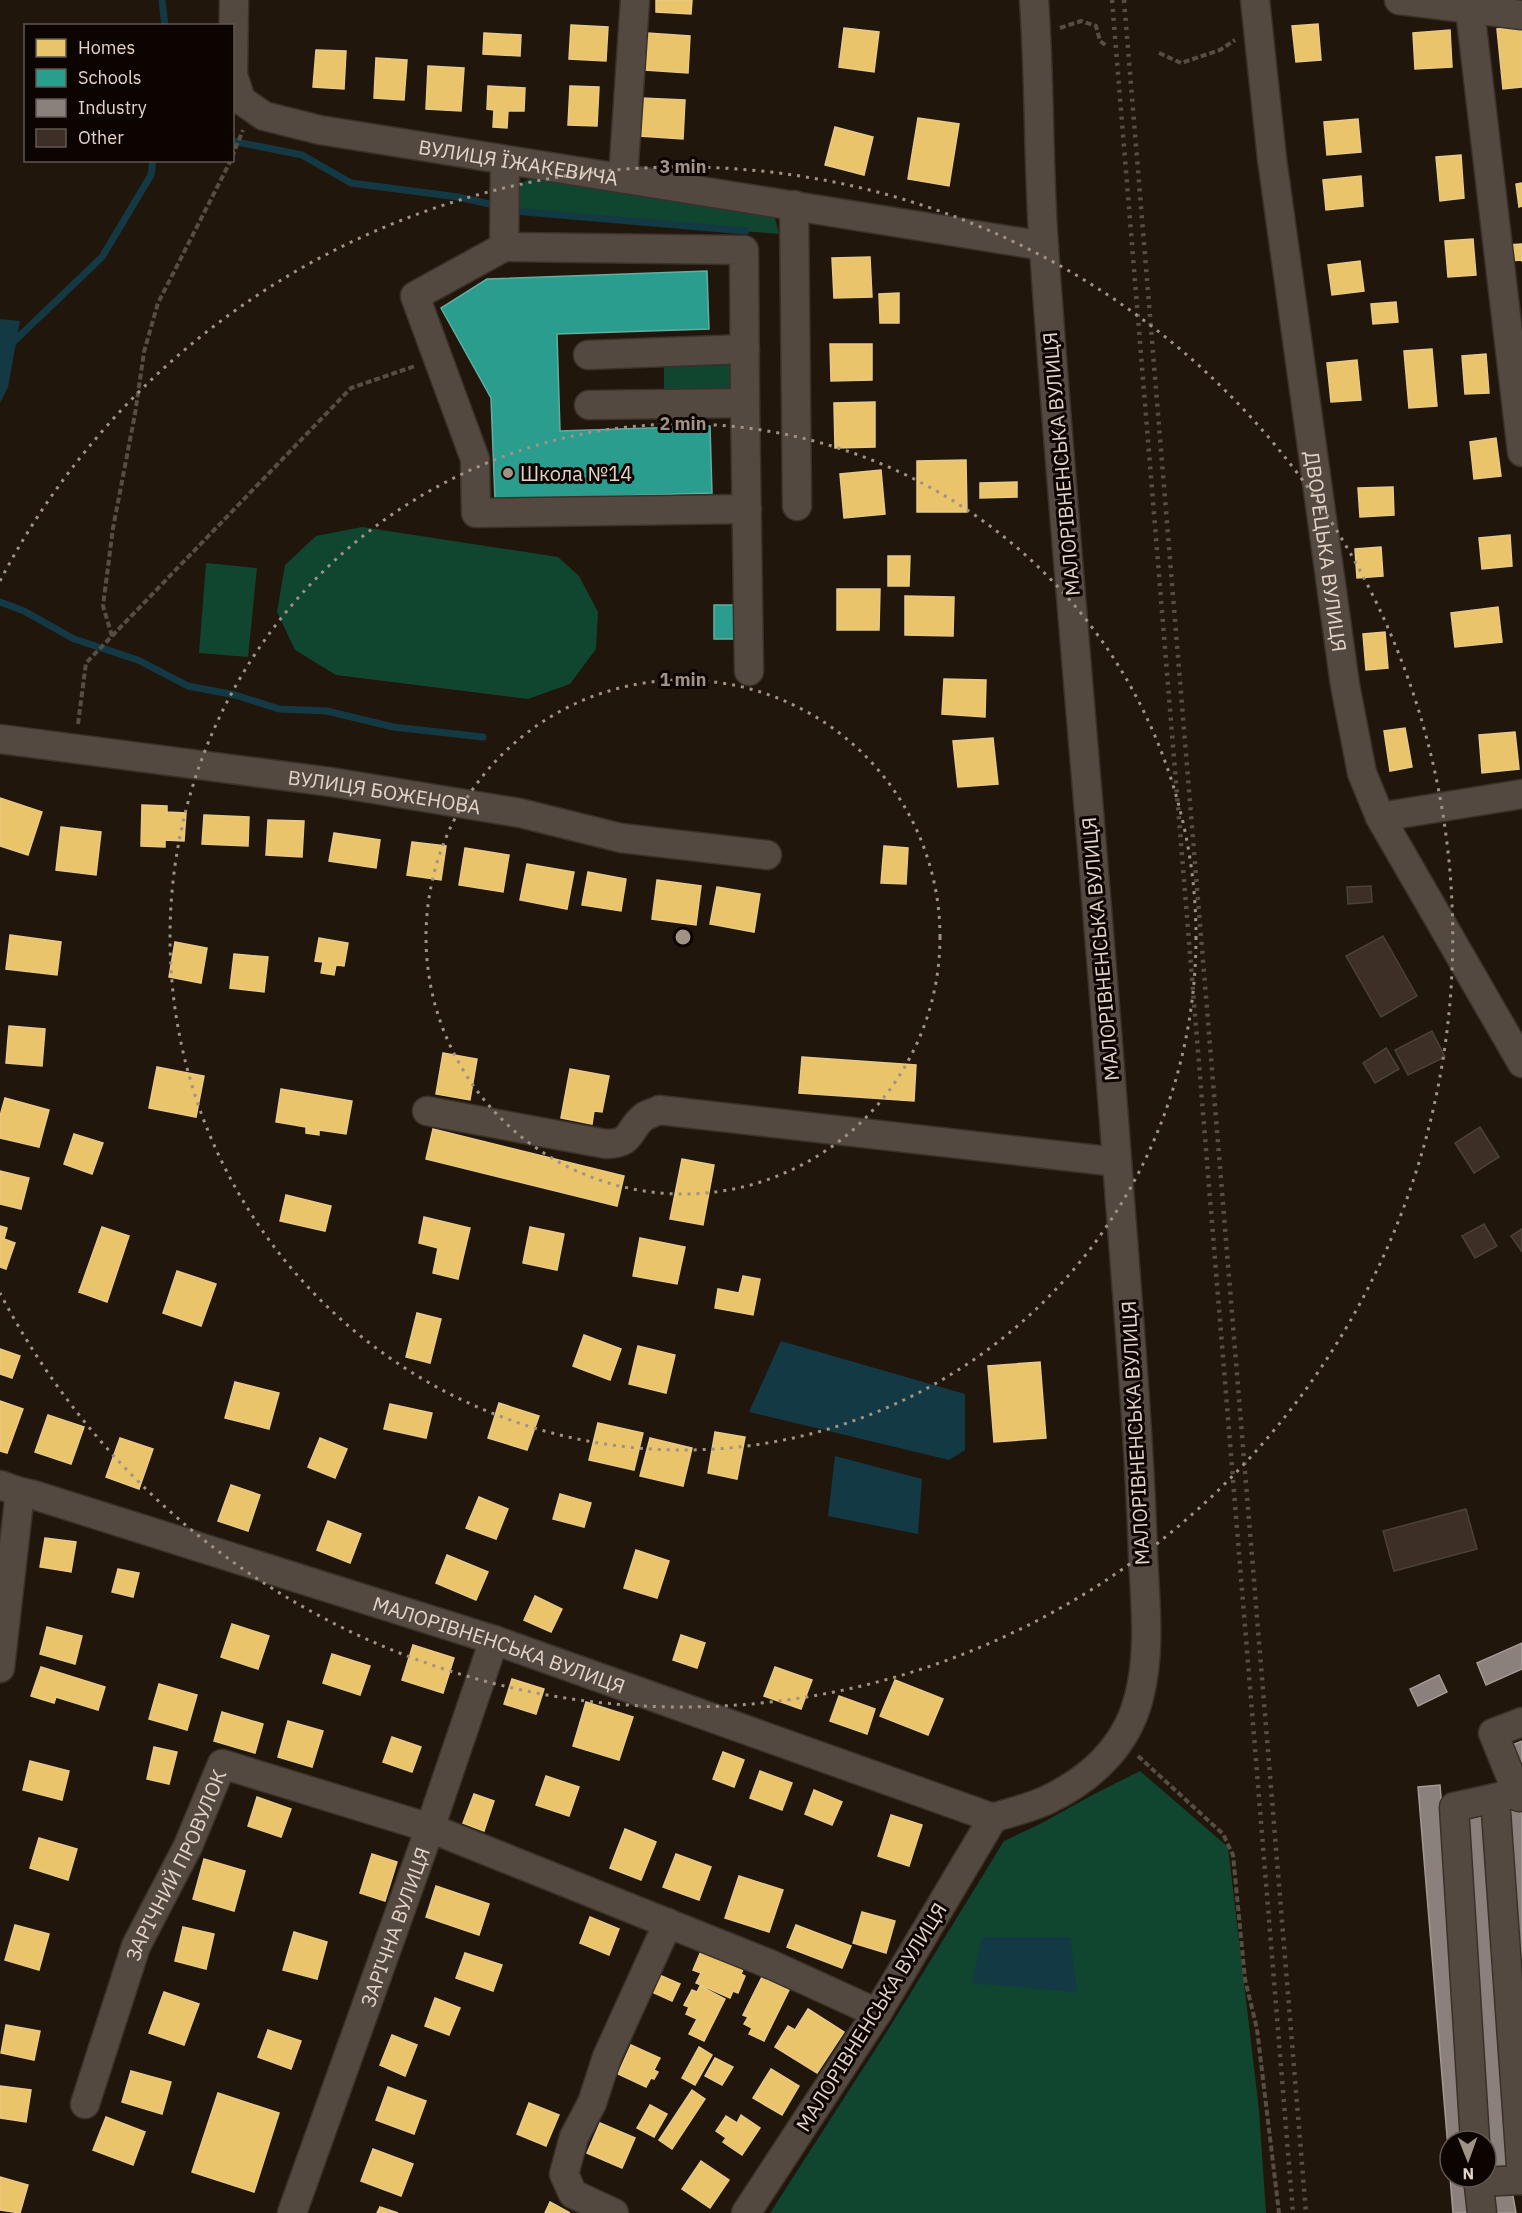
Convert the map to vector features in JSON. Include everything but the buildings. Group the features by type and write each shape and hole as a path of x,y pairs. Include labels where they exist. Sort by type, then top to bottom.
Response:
{"street":[{"name":"ВУЛИЦЯ ЇЖАКЕВИЧА","path":"234,0 234,24"},
{"path":"623,178 635,0"},
{"name":"МАЛОРІВНЕНСЬКА ВУЛИЦЯ","path":"10,1489 494,1640 993,1818 1044,1802 1077,1784 1105,1762 1120,1741 1126,1732 1139,1698 1144,1663 1142,1528 1117,1162 1044,246 1034,0"},
{"path":"1399,0 1522,15"},
{"path":"1470,10 1522,452"},
{"name":"ДВОРЕЦЬКА ВУЛИЦЯ","path":"1257,12 1272,159 1345,686 1362,773 1380,817 1522,1063"},
{"name":"ВУЛИЦЯ ЇЖАКЕВИЧА","path":"234,78 241,100 264,116 320,130 1044,246"},
{"path":"504,247 505,160"},
{"path":"794,205 797,506"},
{"path":"747,509 476,513 475,459 415,296 504,247 744,250 749,671"},
{"path":"588,355 745,350"},
{"path":"589,405 745,403"},
{"name":"ВУЛИЦЯ БОЖЕНОВА","path":"0,739 331,782 520,813 621,838 767,855"},
{"path":"1380,817 1522,794"},
{"path":"427,1112 606,1144 618,1144 629,1138 634,1128 645,1116 659,1110 1117,1162"},
{"path":"0,1668 10,1489"},
{"name":"ЗАРІЧНА ВУЛИЦЯ","path":"292,2213 430,1828 494,1640"},
{"path":"1498,2180 1522,2180 1512,1796 1493,1733 1522,1722"},
{"name":"ЗАРІЧНИЙ ПРОВУЛОК","path":"85,2104 136,1946 188,1846 222,1764 430,1828"},
{"path":"1474,2129 1454,1807 1512,1796"},
{"name":"МАЛОРІВНЕНСЬКА ВУЛИЦЯ","path":"746,2213 877,2013 993,1818"},
{"path":"430,1828 772,1965 877,2013"},
{"path":"614,2213 573,2194 564,2174 574,2137 592,2103 607,2057 668,1923"},
{"path":"1479,2189 1482,2213"}],"path":[{"path":"1159,53 1181,63 1220,50 1257,12"},
{"path":"1037,42 1062,27 1081,21 1096,26 1100,41 1107,46"},
{"path":"112,637 103,606 113,528 135,414 144,352 158,303 230,162"},
{"path":"75,749 86,663 351,388 438,358"},
{"path":"1120,1741 1223,1834 1233,1855 1245,1979 1257,2029 1279,2213"}],"green space":[{"path":"537,176 769,213 775,218 779,234 513,211 515,198 521,185"},
{"path":"730,365 739,378 730,390 664,392 664,367"},
{"path":"362,527 558,557 579,576 598,612 596,649 570,684 528,699 336,675 295,650 277,612 285,565 316,536"},
{"path":"206,563 257,568 248,657 199,653"},
{"path":"1140,1771 1228,1847 1259,2110 1266,2213 770,2213 886,2033 1004,1841"}],"water":[{"path":"0,319 20,321 8,387 0,403"},
{"path":"781,1341 965,1394 965,1450 949,1460 749,1412"},
{"path":"835,1456 922,1479 918,1534 828,1516"},
{"path":"982,1937 1070,1937 1077,1992 972,1983"}],"waterway":[{"path":"162,0 165,24"},
{"path":"234,141 302,155 351,183 458,197 499,206"},
{"path":"0,352 5,350 102,257 151,175 153,162"},
{"path":"510,209 746,231"},
{"path":"0,602 24,611 74,639 138,660 188,686 235,695 279,709 327,711 393,727 483,737"}],"railway":[{"path":"1112,0 1293,2213"},
{"path":"1124,0 1306,2213"}],"place":[{"name":"Школа №14","path":"508,473"}]}
